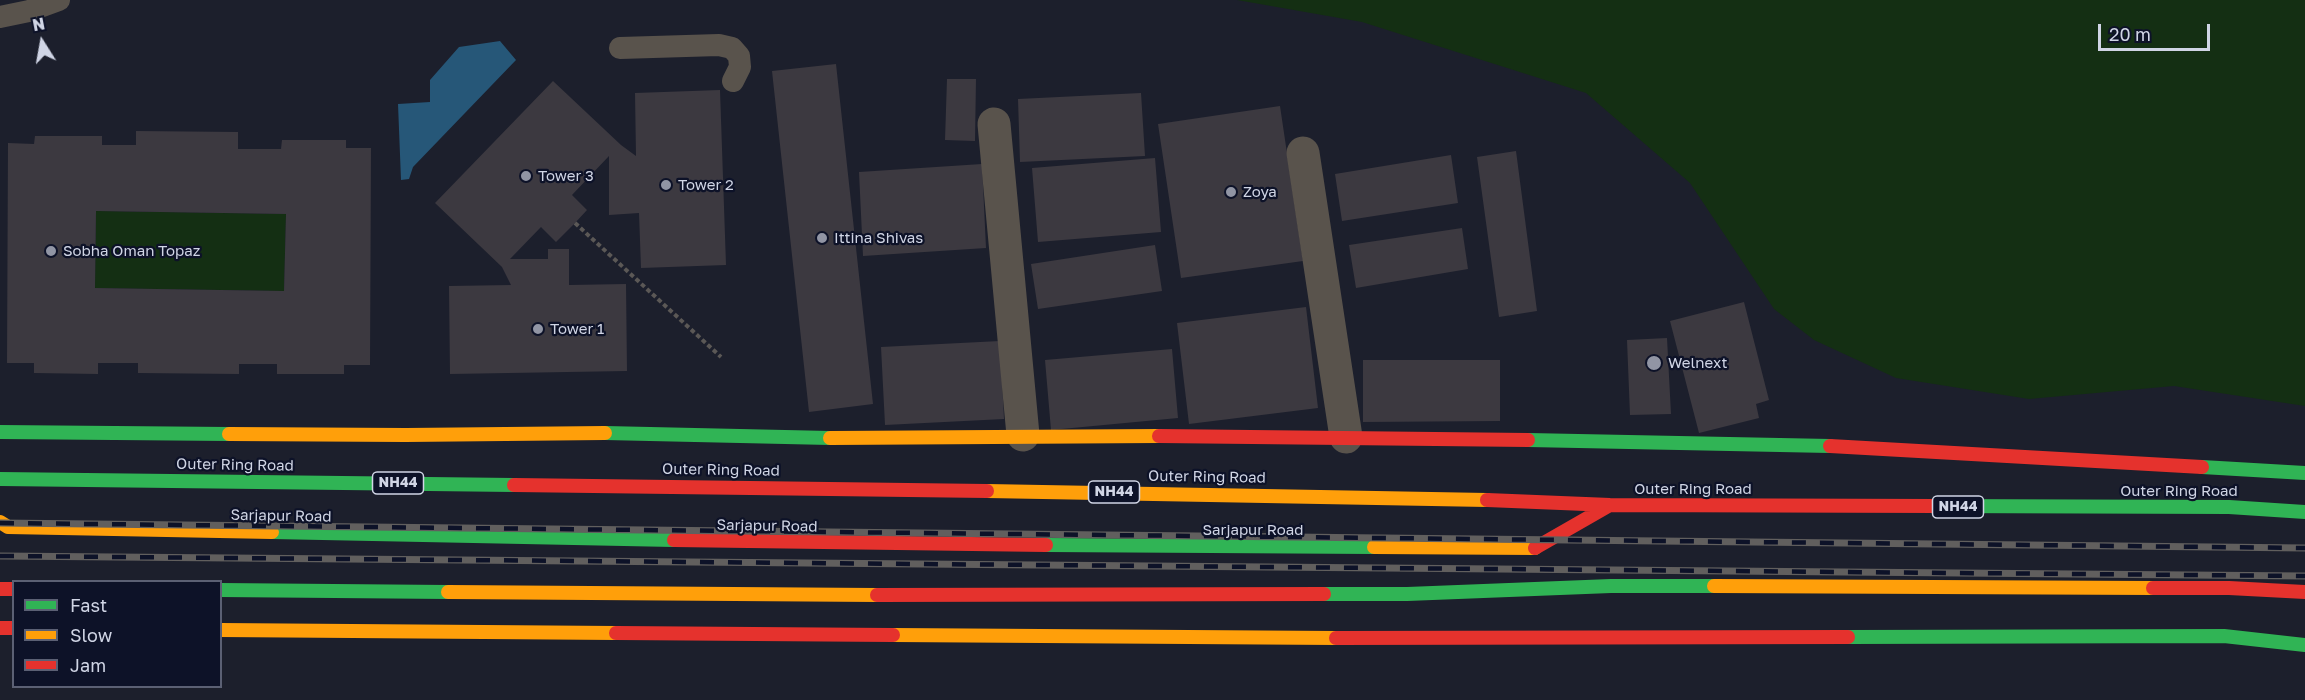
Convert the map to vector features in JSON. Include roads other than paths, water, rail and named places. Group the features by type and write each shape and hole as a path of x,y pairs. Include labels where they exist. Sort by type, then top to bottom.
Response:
{"main road":[{"path":"0,432 406,435 648,432 797,438 1023,435 1346,437 1844,446 2305,473"},
{"name":"Outer Ring Road","path":"0,479 1431,497 1610,505 2229,507 2305,512"},
{"name":"Sarjapur Road","path":"3,528 811,543 1535,548 1610,505"},
{"path":"222,590 795,596 1407,594 1611,586 2229,588 2305,592"},
{"path":"222,630 1430,639 2224,636 2305,645"}],"street":[{"path":"994,123 1023,435"},
{"path":"1303,153 1346,437"}],"lane":[{"path":"0,17 29,11 59,0"},
{"path":"620,48 719,45 732,48 739,56 740,67 733,81"}],"water":[{"path":"500,41 516,60 413,167 409,179 401,180 398,104 430,102 430,80 459,47"}],"railway":[{"path":"0,523 2305,548"},
{"path":"0,556 2305,576"}],"place":[{"name":"Tower 3","path":"526,176"},
{"name":"Tower 2","path":"666,185"},
{"name":"Zoya","path":"1231,192"},
{"name":"Ittina Shivas","path":"822,238"},
{"name":"Sobha Oman Topaz","path":"51,251"},
{"name":"Tower 1","path":"538,329"},
{"name":"Welnext","path":"1654,363"}]}
